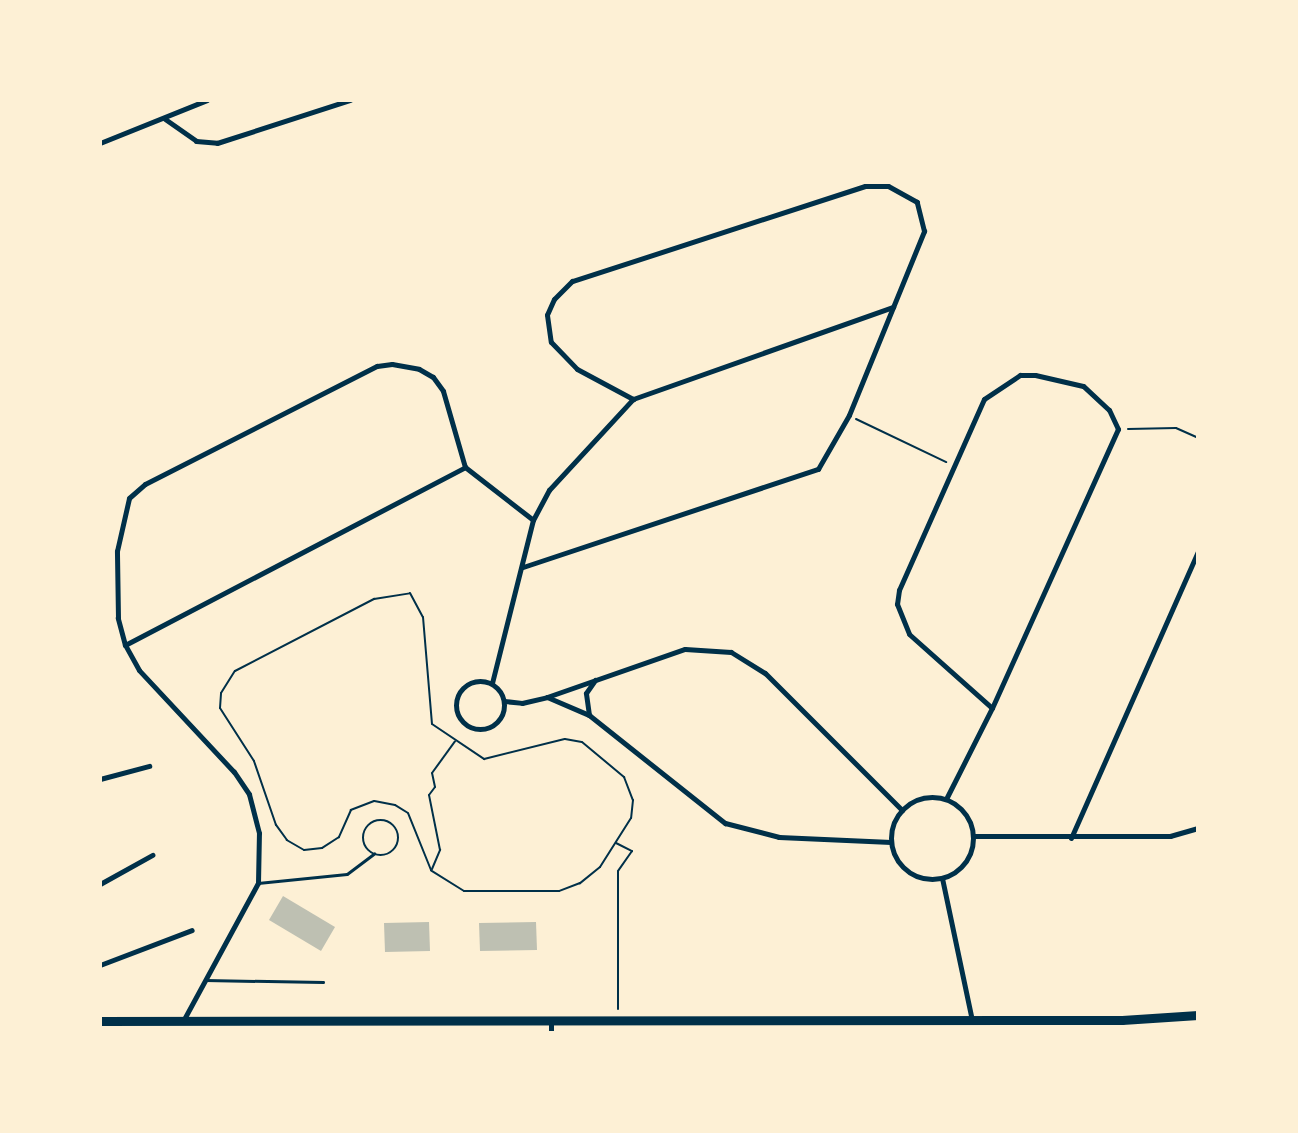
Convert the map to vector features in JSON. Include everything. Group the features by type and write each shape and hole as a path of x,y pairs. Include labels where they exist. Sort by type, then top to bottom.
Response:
{"main road":[{"path":"100,1021 551,1017 972,1020 1198,1015"}],"street":[{"path":"100,143 207,100"},
{"path":"165,119 196,141 217,143 349,100"},
{"path":"523,566 807,476 825,460 849,415 925,231 917,202 904,191 888,186 865,186 572,281 554,299 547,316 551,342 577,369 634,399"},
{"path":"492,683 472,681 457,694 455,704 463,722 481,729 491,727 499,720 504,701 492,683 533,520 549,490 634,399 893,307"},
{"path":"183,1021 258,883 259,833 249,794 139,670 125,645 118,618 121,517 129,498 145,484 377,366 392,364 419,369 443,391 465,467 533,520"},
{"path":"946,799 992,708 1118,429 1109,410 1083,386 1020,375 994,388 984,399 899,590 897,604 909,634 923,651 992,708"},
{"path":"125,645 465,467"},
{"path":"1071,838 1198,552"},
{"path":"504,701 522,703 547,697 685,649 716,648 744,657 765,673 902,810"},
{"path":"589,715 586,693 595,680"},
{"path":"547,697 589,715 725,823 779,837 891,842"},
{"path":"100,779 149,766"},
{"path":"922,798 946,799 964,814 973,836 961,867 942,878 928,879 903,867 891,842 902,810 922,798"},
{"path":"973,836 1170,836 1198,828"},
{"path":"100,884 152,855"},
{"path":"942,878 972,1020"},
{"path":"100,965 192,930"},
{"path":"551,1017 551,1033"}],"lane":[{"path":"258,883 347,874 374,854 390,853 398,843 397,831 388,822 376,820 364,831 363,842 374,854"},
{"path":"205,980 323,982"}],"path":[{"path":"849,415 955,466"},
{"path":"1118,429 1176,428 1198,438"},
{"path":"410,593 423,617 432,724 484,759 565,739 582,742 624,777 633,800 631,818 616,843 600,867 580,883 559,891 464,891 431,870 408,813 395,805 374,801 351,810 339,837 322,848 304,850 287,840 276,825 254,761 220,708 221,693 235,671 246,665 374,599 410,593"},
{"path":"431,870 440,850 429,795 435,787 432,773 456,740"},
{"path":"616,843 632,851 618,872 618,1017"}],"building":[{"path":"283,896 335,927 321,951 269,920"},
{"path":"429,922 430,951 385,952 384,923"},
{"path":"536,922 537,950 480,951 479,923"}]}
